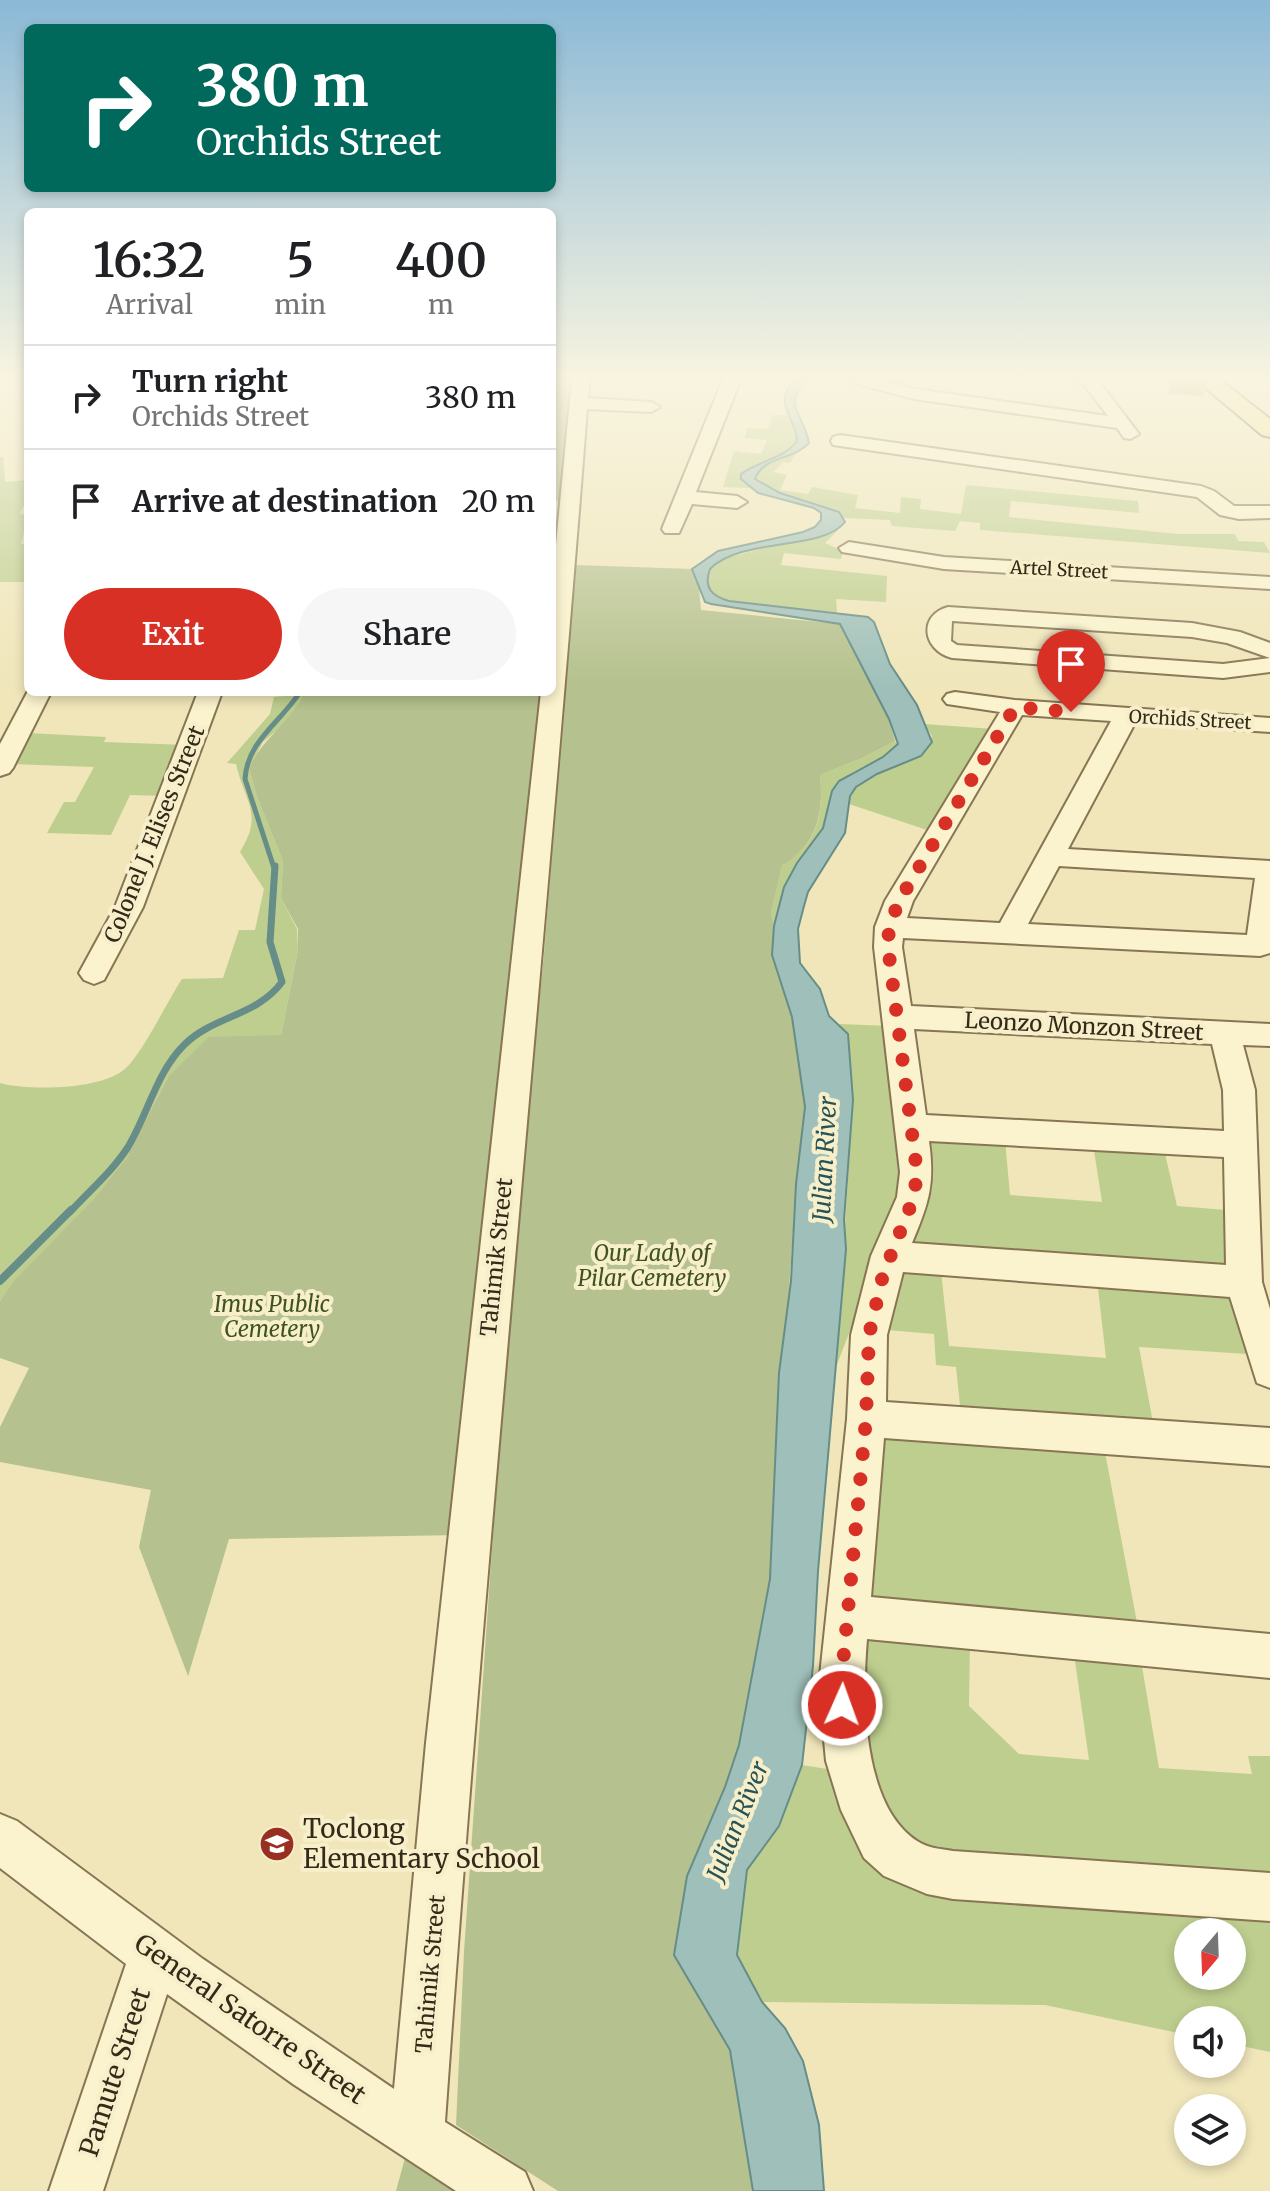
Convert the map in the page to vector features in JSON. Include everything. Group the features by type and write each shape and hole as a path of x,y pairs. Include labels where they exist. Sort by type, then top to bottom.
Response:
{"street":[{"name":"Tahimik Street","path":"556,665 573,481"},
{"path":"672,529 690,481"},
{"path":"1125,481 1201,492 1210,496 1220,508 1231,512 1270,512"},
{"path":"684,497 737,502"},
{"name":"Artel Street","path":"849,548 958,565 1270,583"},
{"path":"1270,651 1232,637 1192,630 948,614 941,618 940,644 952,651 1223,671 1270,665"},
{"path":"0,768 37,696"},
{"name":"Colonel J. Elises Street","path":"94,973 129,907 208,696"},
{"name":"Tahimik Street","path":"417,2135 489,1325 553,696"},
{"name":"Orchids Street","path":"955,699 1015,707 1270,725"},
{"path":"1015,707 899,901 889,927 888,947 917,1172 914,1197 876,1295 869,1335 866,1419 850,1616 841,1685 849,1761 864,1810 881,1841 901,1859 927,1870 953,1875 1270,1897"},
{"path":"1010,931 1126,716"},
{"path":"889,927 1265,946 1270,870 1051,857"},
{"name":"Leonzo Monzon Street","path":"898,1017 1270,1035"},
{"path":"1225,1033 1239,1090 1244,1282 1270,1371"},
{"path":"911,1127 1240,1145"},
{"path":"889,1256 1244,1282"},
{"path":"866,1419 1270,1447"},
{"path":"850,1616 1270,1656"},
{"name":"General Satorre Street","path":"0,1838 155,1952 417,2135 506,2191"},
{"name":"Pamute Street","path":"76,2191 155,1952"}],"green space":[{"path":"0,481 24,481 24,506 20,514 24,514 21,544 24,544 24,582 0,582"},
{"path":"556,481 567,481 565,502 556,501"},
{"path":"725,481 746,481 750,488 723,487"},
{"path":"759,481 784,481 780,490 808,494 812,487 858,495 855,508 900,513 901,497 921,499 920,509 961,514 966,485 1138,501 1139,513 1011,501 1009,517 1178,534 1235,534 1238,541 1264,542 1270,553 980,530 980,523 960,521 955,531 892,526 890,520 843,518 839,512 780,493"},
{"path":"838,530 825,543 843,551 841,559 784,553 781,565 887,576 886,602 836,599 837,612 791,610 733,603 709,590 707,581 710,569 725,558"},
{"name":"Our Lady of Pilar Cemetery","path":"574,565 692,569 699,588 701,610 840,624 889,720 895,741 820,775 821,802 816,827 803,848 782,865 771,913 774,926 772,955 792,1017 805,1107 796,1184 770,1579 739,1745 674,1955 730,2050 753,2191 558,2191 456,2125 464,1952 513,1247 544,955"},
{"path":"302,696 290,719 263,742 249,768 257,797 283,861 281,898 297,929 298,950 281,1035 168,1077 132,1149 113,1179 0,1301 0,1083 65,1087 101,1081 115,1075 126,1068 140,1051 182,979 223,978 239,930 255,930 264,889 240,852 247,839 252,817 236,764 227,763 270,714 274,697"},
{"name":"Imus Public Cemetery","path":"302,696 547,696 460,1535 229,1539 188,1676 139,1547 151,1490 0,1462 0,1427 29,1368 0,1358 0,1301 14,1281 96,1197 126,1159 168,1077 209,1037 281,1035 298,950 298,929 281,898 283,861 257,797 249,768"},
{"path":"924,724 994,729 930,831 849,804 853,791 862,781 915,758 926,749 932,736"},
{"path":"28,733 106,737 104,742 187,745 165,796 130,795 111,835 47,833 64,802 75,802 94,767 11,764"},
{"path":"895,741 898,744 895,750 851,773 829,805 823,828 790,875 774,926 771,913 782,864 804,848 816,827 821,802 820,775"},
{"path":"838,1024 892,1026 904,1191 836,1367 853,1100 848,1034"},
{"path":"924,1136 1005,1140 1010,1195 1102,1202 1093,1144 1164,1149 1177,1206 1226,1210 1228,1269 912,1245 908,1237"},
{"path":"903,1269 941,1271 949,1346 1106,1358 1097,1280 1229,1290 1247,1354 1139,1347 1154,1428 961,1415 956,1367 936,1365 934,1334 887,1330"},
{"path":"884,1433 1104,1447 1138,1628 861,1607"},
{"path":"858,1630 970,1643 969,1706 1019,1754 1089,1760 1074,1654 1141,1660 1159,1768 1252,1774 1248,1756 1270,1756 1270,1882 1115,1874 903,1845 856,1753"},
{"path":"802,1765 840,1771 869,1843 1270,1907 1270,2052 1246,2047 1246,2006 1174,2006 1174,2032 1045,2005 762,2002 737,1955 747,1870 780,1826"},
{"path":"405,2158 459,2191 396,2191"}],"water":[{"name":"Julian River","path":"744,481 759,481 780,493 839,512 845,522 819,537 741,552 724,559 710,569 710,590 729,601 868,617 874,622 890,664 917,705 932,742 921,756 877,774 856,787 850,796 845,833 808,892 798,929 800,963 820,989 829,1016 848,1034 853,1100 844,1220 846,1249 818,1571 813,1666 802,1765 779,1826 747,1870 737,1955 762,2002 785,2028 803,2061 819,2125 824,2191 753,2191 730,2050 674,1955 687,1876 725,1787 739,1745 770,1579 779,1373 791,1281 796,1184 805,1107 792,1017 772,955 774,926 784,887 823,828 832,791 839,781 883,757 898,744 889,719 840,624 705,602 692,569 718,551 803,532 815,527 821,520 821,513 814,508 758,493"}],"waterway":[{"path":"274,868 245,779 247,766 258,743 297,696"},
{"path":"70,1212 122,1156 166,1068 184,1045 208,1028 260,1002 282,982 270,942 275,866"},
{"path":"0,1281 71,1210"}],"place":[{"name":"Toclong Elementary School","path":"277,1844"}],"route":[{"path":"842,1705 841,1685 850,1616 866,1419 869,1335 876,1295 914,1197 917,1172 888,947 889,927 899,901 1015,707 1071,712"}]}
